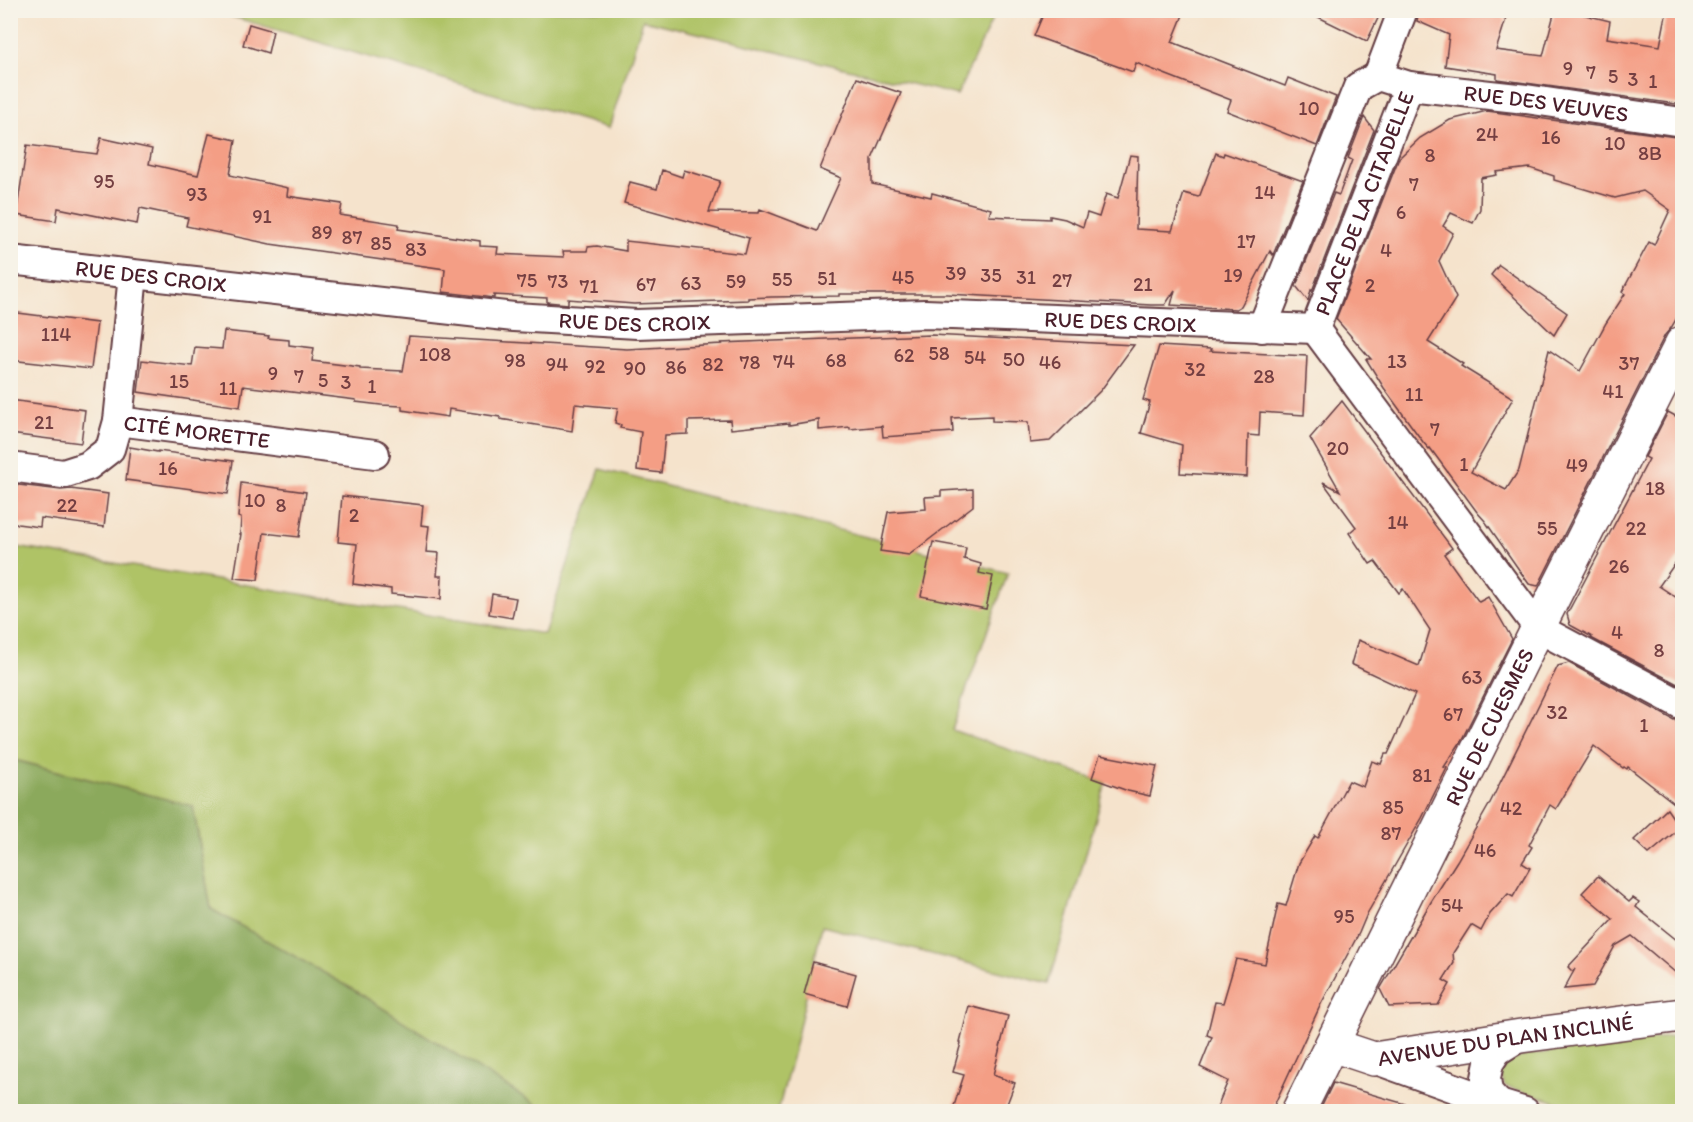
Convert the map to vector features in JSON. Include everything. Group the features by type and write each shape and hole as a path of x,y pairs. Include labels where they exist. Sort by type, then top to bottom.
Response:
{"street":[{"path":"1378,76 1403,10"},
{"name":"PLACE DE LA CITADELLE","path":"1378,76 1409,86 1315,329 1262,328 1358,87 1378,76"},
{"name":"RUE DES VEUVES","path":"1409,86 1526,99 1683,123"},
{"name":"RUE DES CROIX","path":"10,260 514,317 637,324 926,314 1262,328"},
{"path":"118,421 133,275"},
{"path":"1315,329 1538,628 1683,705"},
{"name":"RUE DE CUESMES","path":"1298,1112 1538,628 1683,343"},
{"name":"CITÉ MORETTE","path":"10,467 63,474 88,466 110,449 118,421 375,454"},
{"name":"AVENUE DU PLAN INCLINÉ","path":"1332,1045 1374,1059 1521,1036 1683,1015"},
{"path":"1512,1108 1488,1092 1486,1078 1489,1063 1497,1051 1521,1036"},
{"path":"1374,1059 1512,1108"}],"green space":[{"path":"996,10 957,95 643,20 609,128 213,11"},
{"path":"600,469 1008,573 952,730 1106,783 1049,984 822,926 778,1111 540,1111 211,909 193,806 11,759 10,546 544,634"},
{"path":"10,759 193,806 211,909 349,987 546,1111 11,1111"},
{"path":"1682,1035 1682,1111 1585,1111 1505,1086 1501,1076 1506,1062 1527,1055"}],"building":[{"path":"1045,10 1185,10 1172,42 1285,86 1288,78 1336,97 1317,146 1227,111 1231,100 1136,63 1133,72 1034,36"},
{"path":"1304,10 1382,10 1367,41"},
{"path":"1419,10 1505,10 1502,18 1506,19 1496,50 1543,56 1555,10 1582,10 1581,14 1610,21 1607,38 1660,46 1667,10 1683,10 1683,105 1497,79 1497,74 1445,66 1449,35 1417,21"},
{"path":"249,24 273,31 268,53 243,45"},
{"path":"857,78 901,93 872,159 872,184 931,197 932,193 991,209 989,216 1050,219 1050,216 1065,219 1083,227 1087,213 1099,217 1106,194 1118,198 1130,155 1138,156 1136,229 1172,231 1184,193 1198,197 1200,195 1216,153 1223,156 1224,153 1303,181 1273,255 1270,251 1241,306 1236,309 1171,305 1175,290 1165,305 947,294 839,294 839,296 634,304 568,299 568,304 547,302 547,298 494,295 494,298 443,292 445,269 270,244 186,226 188,218 140,208 137,224 58,208 56,221 16,215 27,145 97,154 101,138 152,149 149,164 198,175 209,134 236,140 230,175 288,188 287,196 342,204 340,215 399,224 398,229 480,241 480,246 498,247 497,254 564,257 563,251 587,251 588,247 597,246 626,251 626,241 745,254 749,238 624,203 630,182 657,189 662,170 682,177 684,170 720,181 709,212 759,213 760,209 817,231 841,178 820,169"},
{"path":"1487,111 1683,138 1683,307 1665,335 1538,586 1529,584 1485,521 1384,388 1366,359 1371,359 1336,319 1399,158 1420,138 1450,120","holes":["1530,168 1554,176 1554,180 1615,198 1643,191 1670,210 1654,245 1649,242 1622,292 1625,294 1580,371 1549,350 1519,470 1506,490 1471,472 1513,398 1461,366 1463,364 1428,342 1456,298 1439,261 1453,233 1443,226 1451,213 1473,223 1480,209 1481,178 1497,175 1496,172"]},
{"path":"1364,117 1374,130 1308,301 1296,286 1334,193 1339,195 1352,160 1348,158"},
{"path":"1499,265 1567,313 1554,335 1491,275"},
{"path":"10,312 97,323 91,369 10,360"},
{"path":"224,331 269,336 268,338 289,340 289,345 314,348 312,361 360,367 360,369 403,371 409,336 627,349 931,335 1134,345 1101,390 1050,441 1030,443 1028,422 992,421 992,416 952,418 953,432 883,437 882,426 819,430 819,420 789,425 789,423 731,429 730,420 688,421 688,434 665,435 661,473 637,470 641,432 620,428 621,425 615,423 618,408 575,404 572,431 449,409 448,417 402,410 402,406 243,386 240,407 138,392 142,360 192,366 195,347 222,349"},
{"path":"1159,346 1307,356 1304,415 1260,412 1259,436 1248,435 1247,477 1180,473 1182,445 1141,433 1150,402 1143,400"},
{"path":"10,400 85,410 81,443 10,434"},
{"path":"1342,401 1452,548 1444,554 1479,602 1488,597 1512,639 1460,743 1444,767 1447,768 1422,818 1367,914 1320,1006 1271,1112 1215,1112 1228,1081 1200,1067 1212,1037 1207,1035 1215,1002 1223,1003 1236,959 1265,964 1278,904 1286,906 1299,863 1315,836 1318,838 1349,781 1363,787 1372,761 1381,764 1385,754 1388,754 1415,694 1351,664 1358,640 1419,666 1430,630 1403,589 1399,593 1375,561 1370,564 1349,533 1356,527 1323,482 1340,491 1310,438"},
{"path":"1668,412 1683,420 1683,552 1659,586 1683,602 1683,687 1570,625 1567,614 1649,459 1645,457"},
{"path":"130,447 233,461 228,494 126,480"},
{"path":"241,483 306,492 299,537 264,533 258,580 234,578 241,534 241,518 238,517"},
{"path":"10,484 108,494 104,527 41,518 40,527 10,523"},
{"path":"973,489 973,506 909,555 880,551 888,512 926,509 925,497 941,496 941,491"},
{"path":"342,496 423,505 421,525 429,526 426,552 439,553 437,576 442,576 441,599 391,594 391,589 353,584 357,544 338,542"},
{"path":"933,542 966,548 964,559 981,564 979,573 993,576 986,609 921,596"},
{"path":"492,594 516,598 512,618 489,614"},
{"path":"1569,663 1674,720 1683,721 1683,810 1628,767 1623,768 1594,746 1556,809 1550,805 1529,845 1532,847 1522,863 1530,868 1513,897 1508,894 1490,914 1481,931 1471,925 1453,953 1454,963 1443,980 1450,984 1438,1005 1389,1007 1380,989 1489,805 1558,666"},
{"path":"1100,755 1157,766 1150,796 1092,778"},
{"path":"1667,809 1680,828 1649,854 1634,840"},
{"path":"1598,876 1629,902 1633,898 1639,902 1636,907 1683,945 1683,979 1632,936 1615,946 1593,986 1564,989 1575,969 1572,971 1568,967 1613,919 1582,893"},
{"path":"813,962 856,974 847,1006 804,994"},
{"path":"969,1006 1008,1016 993,1075 1015,1083 1004,1112 952,1112 964,1075 953,1072"},
{"path":"1333,1083 1412,1106 1411,1112 1319,1112"}]}
